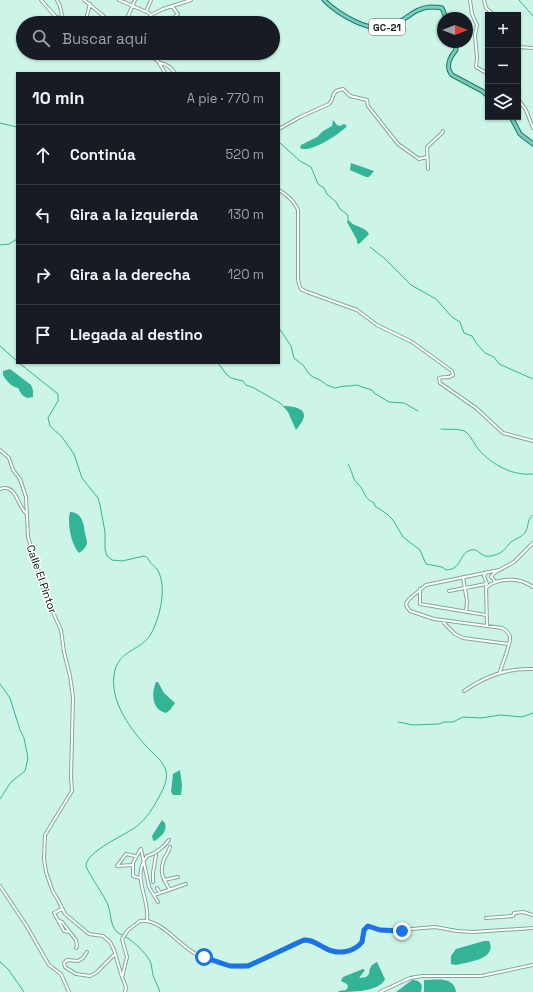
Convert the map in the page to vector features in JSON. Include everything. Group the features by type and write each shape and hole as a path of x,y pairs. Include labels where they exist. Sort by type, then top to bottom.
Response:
{"main road":[{"name":"GC-21","path":"324,0 336,11 370,28 390,27 424,7 439,7 442,8 444,12"},
{"path":"456,48 448,65 449,71 452,75 485,94"},
{"path":"513,120 520,134 533,144"}],"street":[{"path":"41,0 55,16"},
{"path":"56,0 62,11 62,16"},
{"path":"84,0 104,16"},
{"path":"119,0 133,5 151,15 191,0"},
{"path":"128,16 135,0"},
{"path":"146,12 151,0"},
{"path":"470,0 472,14 477,25 475,35 477,58 476,67 485,72"},
{"path":"484,0 486,8 491,12"},
{"path":"87,16 90,4"},
{"path":"172,6 178,14 177,16"},
{"path":"521,47 533,48"},
{"path":"156,60 160,63 166,64 174,72"},
{"path":"160,63 164,72"},
{"path":"280,128 300,116 330,103 332,96 340,89 344,90 355,98 366,99 368,106 398,144 419,159 427,157"},
{"path":"521,104 526,110 533,128"},
{"path":"428,169 427,145 443,131"},
{"path":"280,191 297,206 298,210 298,279 301,288 318,297 357,310 377,325 412,342 452,371 453,375 439,378 440,383 480,411 503,433 533,441"},
{"name":"Calle El Pintor","path":"0,450 9,458 13,470 20,479 26,501 28,537 47,599 61,630 73,697 72,791 46,832 44,853 47,876 52,892 69,918 78,924 84,931 93,936 103,936 112,945 126,987 126,992"},
{"path":"0,489 5,488 15,494 21,507 27,514"},
{"path":"486,590 494,573 514,562 533,543"},
{"path":"499,570 426,585 408,599 406,604 410,611 417,614 505,630 510,635 509,644 500,672"},
{"path":"486,573 489,573 494,581 499,581"},
{"path":"486,573 484,576 486,584 486,626"},
{"path":"463,577 466,587 466,612"},
{"path":"449,591 490,584 508,579 527,583 533,587"},
{"path":"420,589 420,604 486,614"},
{"path":"444,620 444,623 455,634 463,638 509,644"},
{"path":"464,691 487,677 500,672 533,669"},
{"path":"147,920 140,878 144,862 147,856 166,844 169,840"},
{"path":"170,848 162,866 162,875 170,890"},
{"path":"140,878 132,876 133,865 136,856 141,849 149,887 158,902"},
{"path":"133,865 117,866 126,854 136,856"},
{"path":"153,882 156,855"},
{"path":"164,880 178,877"},
{"path":"154,895 186,884"},
{"path":"0,886 26,925 49,965 61,974 69,992"},
{"path":"157,888 160,893"},
{"path":"62,909 54,913 64,931 69,932 77,942 76,948"},
{"path":"486,918 513,916 514,913 523,912 533,915"},
{"path":"122,977 127,957 122,942 123,937 137,922 147,920 160,926 186,948 195,953 217,962 236,966 252,964 304,940 314,942 329,950 347,951 355,949 362,942 364,930 368,926 389,931 435,927 473,932 533,928"},
{"path":"87,952 83,958 78,961 67,960 64,963 65,967 76,974 90,976 96,973 115,954"},
{"path":"380,992 410,978 422,976 481,976 533,965"}],"shaded area":[{"path":"333,120 337,125 340,126 344,124 347,126 338,134 317,146 304,149 300,148 301,145 317,137 323,131 332,126"},
{"path":"351,163 374,171 369,177 366,177 350,170"},
{"path":"348,219 353,224 367,231 369,234 359,244 357,243 357,240 347,222"},
{"path":"10,369 31,385 33,397 27,398 22,395 18,388 11,385 7,381 3,375 3,371"},
{"path":"283,406 299,409 304,413 303,419 296,430 288,412"},
{"path":"70,512 80,516 84,526 87,543 85,548 79,553 70,533"},
{"path":"156,682 158,682 164,693 175,703 166,713 158,709 155,705 153,691"},
{"path":"180,770 182,785 181,795 173,795 171,792 173,774"},
{"path":"162,820 165,823 165,831 155,841 153,840 152,836"},
{"path":"489,941 491,947 486,956 467,963 456,965 451,964 451,956 456,949"},
{"path":"377,962 385,979 377,987 350,992 338,992 346,990 348,987 347,984 341,981 343,977 363,969 365,970 359,978 366,977 369,974 371,966"},
{"path":"412,980 420,983 422,986 421,992 396,992"},
{"path":"424,980 448,981 455,987 456,992 424,992"}],"waterway":[{"path":"519,0 533,16"},
{"path":"0,123 16,127"},
{"path":"280,143 300,161 311,167 318,184 324,188 327,194 336,202 340,209 348,215 348,219"},
{"path":"0,245 9,244 16,240"},
{"path":"370,247 384,258 411,285 436,299 452,317 460,322 464,333 472,336 485,353 494,357 499,364 533,379"},
{"path":"280,330 291,346 294,358 303,365 313,377 335,388 357,385 372,390 374,393 389,402 404,403 418,411"},
{"path":"0,346 16,360"},
{"path":"20,364 58,394 58,401 48,418 50,426 62,437 74,454 82,478 98,498 105,532 105,549 107,556 112,560 122,561 145,556 157,569 161,580 161,606 153,631 145,641 125,655 117,664 115,670 114,691 126,721 165,767 166,782 157,801 144,820 132,830 99,849 88,860 86,866 108,905 114,928 117,932 136,944 148,958 160,992"},
{"path":"219,364 231,378 243,381 246,385 254,388 283,406"},
{"path":"441,429 466,432 479,450 497,465 510,471 533,474"},
{"path":"348,464 354,479 366,497 393,520 403,537 420,550 426,564 442,567 446,570 455,567 465,553 471,550 475,550 485,556 492,556 500,553 511,542 525,533 528,522 533,515"},
{"path":"0,684 10,698 24,738 28,758 25,771 11,782 0,799"},
{"path":"398,722 413,725 439,724 444,722 453,722 463,717 481,718 500,715 522,717 533,713"},
{"path":"0,962 8,969 24,992"}],"route":[{"path":"204,957 230,966 248,966 304,940 309,940 329,950 341,952 355,949 360,945 364,938 364,930 368,926 372,926 380,930 402,931"}]}
